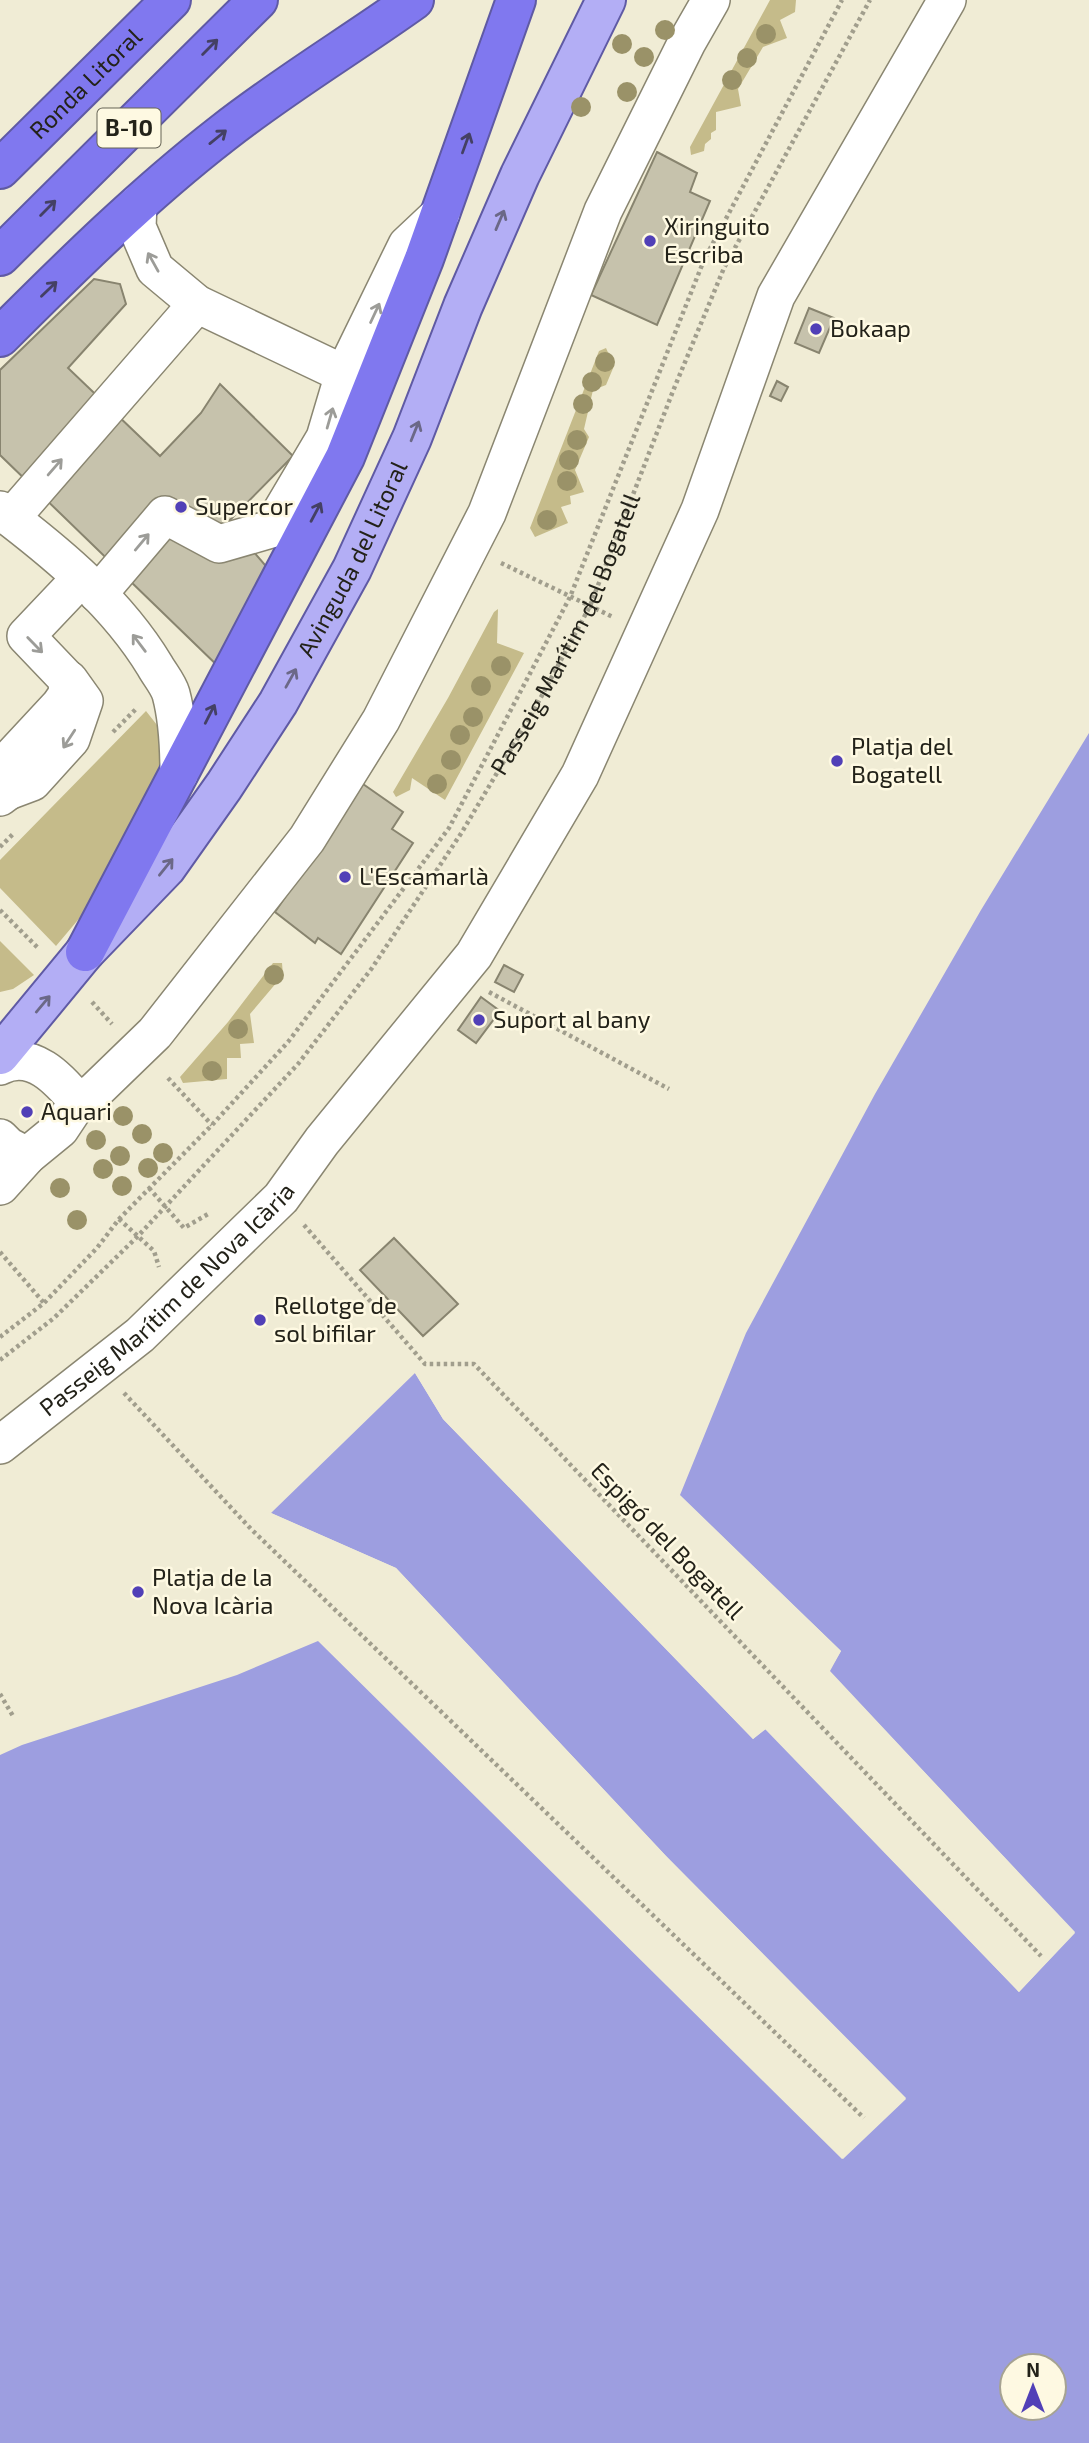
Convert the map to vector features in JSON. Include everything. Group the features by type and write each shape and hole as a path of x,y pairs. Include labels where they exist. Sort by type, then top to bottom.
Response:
{"highway":[{"name":"Ronda Litoral","path":"0,169 171,0"},
{"name":"B-10","path":"0,256 258,0"},
{"path":"0,337 138,204 223,133 414,0"},
{"path":"85,952 345,457 441,214 516,0"}],"main road":[{"name":"Avinguda del Litoral","path":"0,1055 85,952 166,868 278,703 352,569 412,438 463,306 520,175 606,0"}],"street":[{"path":"0,1186 14,1147 60,1129 78,1102 94,1093 155,1033 307,839 380,720 487,513 603,211 681,54 711,0"},
{"path":"458,975 474,956 580,775 700,510 776,296 947,0"},
{"path":"138,204 137,227 155,269 197,304 344,374"},
{"path":"4,794 9,760 67,695 68,680 26,636 89,586 165,515 219,544 271,529 325,438 344,374 407,245 441,214"},
{"path":"179,774 180,741 170,692 142,645 89,586 37,538 5,514 197,304"},
{"name":"Passeig Marítim de Nova Icària","path":"0,1445 140,1335 281,1198 322,1141 458,975"},
{"path":"0,1066 9,1061 35,1063 63,1083 78,1102"}],"path":[{"path":"0,1337 44,1303 97,1248 119,1219 212,1125 288,1042 449,828 569,597 704,260 842,0"},
{"name":"Passeig Marítim del Bogatell","path":"164,1206 197,1175 298,1064 372,968 462,832 533,712 590,606 724,268 870,0"},
{"path":"495,560 613,617"},
{"path":"0,910 43,953"},
{"path":"458,975 669,1089"},
{"path":"84,994 120,1032"},
{"path":"168,1078 212,1125"},
{"path":"149,1188 184,1228"},
{"name":"Espigó del Bogatell","path":"281,1198 425,1364 474,1364 1041,1956"},
{"path":"0,1360 54,1318 138,1236 164,1206"},
{"path":"119,1219 154,1251"},
{"path":"0,1252 44,1303"},
{"path":"100,1367 251,1529 863,2118"},
{"path":"0,1694 13,1716"}],"shaded area":[{"path":"770,0 796,0 795,12 780,20 787,38 763,47 738,89 741,106 716,112 716,130 711,133 711,139 705,144 704,151 691,155 690,147"},
{"path":"606,348 614,366 606,385 593,390 584,429 589,437 575,470 584,492 570,496 571,504 561,507 568,523 535,537 530,528 599,351"},
{"path":"498,609 497,643 524,653 445,800 412,778 410,790 396,797 393,792"},
{"path":"146,711 157,725 165,754 160,791 88,908 56,946 0,888 0,860"},
{"path":"0,941 34,975 13,989 0,992"},
{"path":"273,963 282,963 283,975 250,1014 254,1043 240,1044 241,1058 227,1058 227,1079 183,1083 180,1077 228,1022"}],"water":[{"path":"1089,733 1089,2443 0,2443 0,1755 22,1745 237,1675 318,1641 842,2159 906,2098 666,1856 396,1568 271,1513 415,1373 443,1419 753,1739 765,1729 1019,1992 1075,1932 829,1671 841,1651 680,1495 746,1333 875,1094 981,910"}],"pier":[{"path":"417,1371 446,1417 754,1735 764,1726 768,1727 1019,1987 1071,1933 826,1673 837,1652 678,1498 677,1493 841,1651 830,1671 1075,1933 1019,1992 766,1729 753,1739 443,1419 415,1373"},
{"path":"271,1513 396,1568 666,1856 906,2099 843,2159 316,1638 320,1638 843,2155 901,2099 663,1859 394,1571 268,1515"}],"building":[{"path":"657,152 697,173 690,192 710,201 657,325 591,295"},
{"path":"94,279 120,284 126,304 68,368 160,456 201,413 220,384 293,456 228,522 271,572 223,671 0,455 0,370"},
{"path":"809,308 834,318 819,353 795,343"},
{"path":"777,381 788,387 781,401 770,396"},
{"name":"L'Escamarlà","path":"363,784 403,812 392,829 413,843 341,954 318,938 315,943 275,912"},
{"path":"504,965 523,975 514,992 495,982"},
{"name":"Suport al bany","path":"481,997 500,1011 476,1043 458,1030"},
{"path":"394,1238 458,1304 423,1336 360,1270"}],"place":[{"name":"Xiringuito Escriba","path":"650,241"},
{"name":"Bokaap","path":"816,329"},
{"name":"Supercor","path":"181,507"},
{"name":"Platja del Bogatell","path":"837,761"},
{"name":"L'Escamarlà","path":"345,877"},
{"name":"Suport al bany","path":"479,1020"},
{"name":"Aquari","path":"27,1112"},
{"name":"Rellotge de sol bifilar","path":"260,1320"},
{"name":"Platja de la Nova Icària","path":"138,1592"}]}
